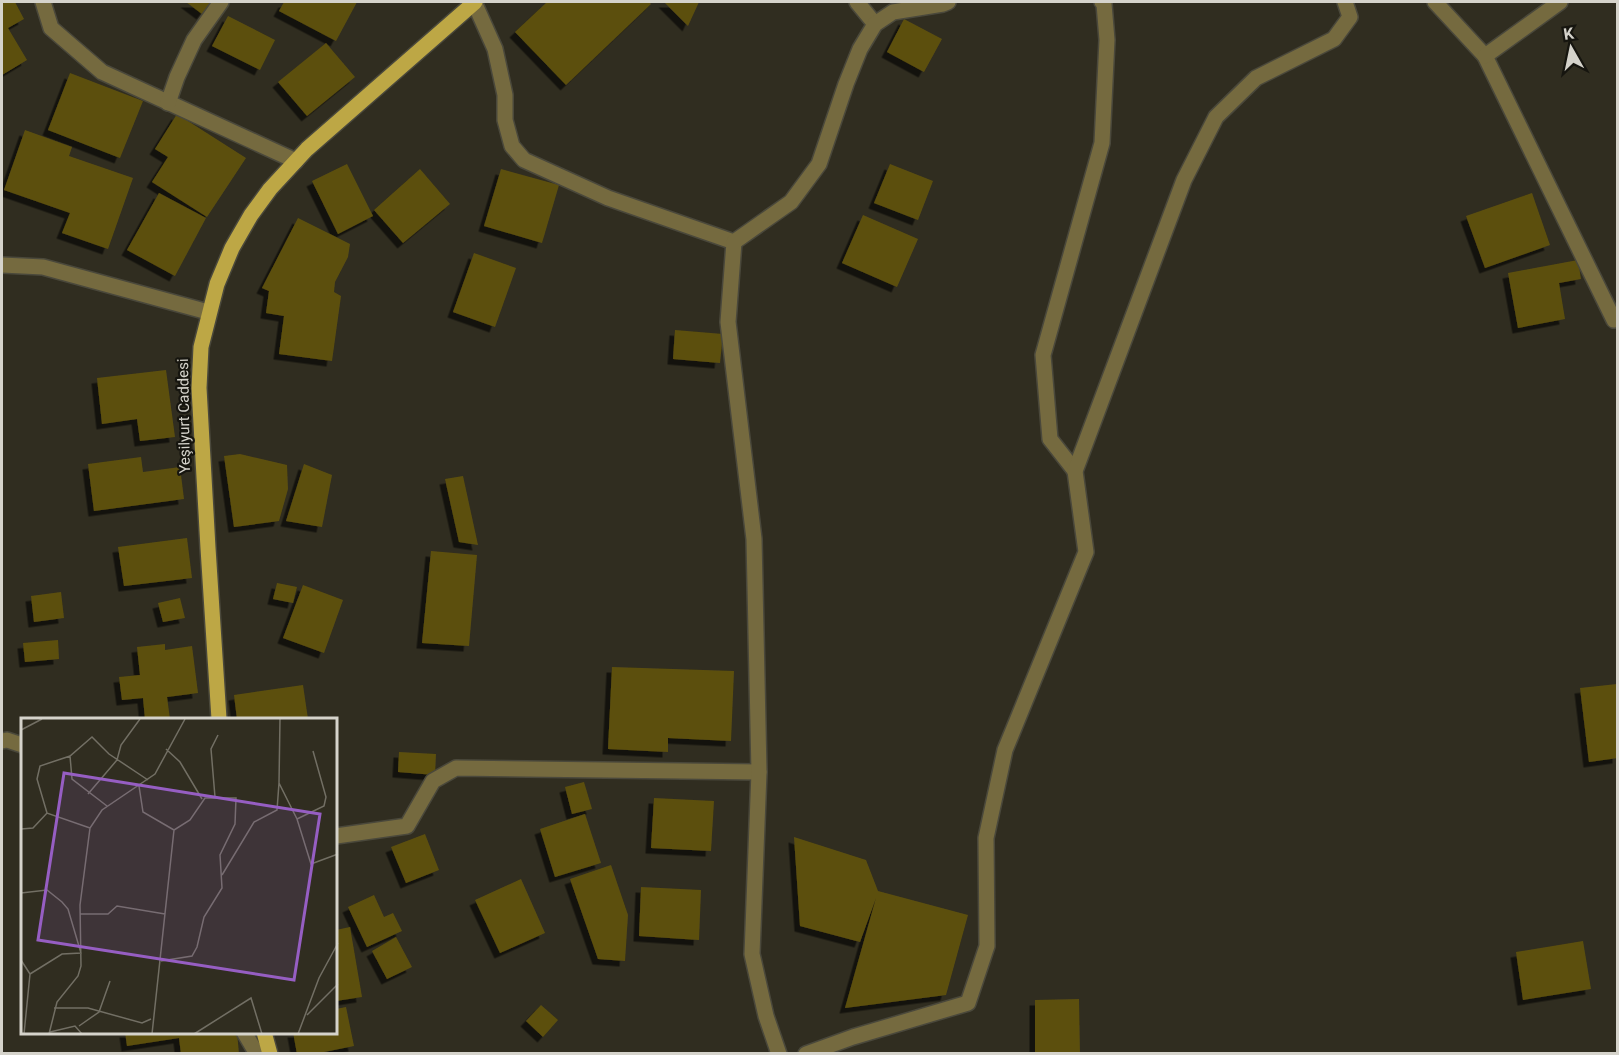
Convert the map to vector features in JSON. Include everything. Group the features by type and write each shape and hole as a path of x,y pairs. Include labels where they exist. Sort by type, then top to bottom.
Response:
{"main road":[{"name":"Yeşilyurt Caddesi","path":"219,718 199,400 201,347 208,312 217,284 232,248 270,189 323,135 474,2"},
{"path":"265,1034 270,1053"}],"street":[{"path":"43,2 51,28 102,72 296,161"},
{"path":"168,103 194,40 221,2"},
{"path":"474,2 495,49 505,95 506,120 512,146 524,160 608,198 734,242"},
{"path":"857,2 875,24"},
{"path":"734,242 791,202 819,164 853,67 875,24 893,12 948,2"},
{"path":"1075,471 1050,439 1043,355 1102,143 1107,40 1102,2"},
{"path":"806,1053 968,1003 987,946 986,838 1005,750 1086,552 1075,471 1184,180 1216,117 1257,78 1334,39 1350,17 1345,2"},
{"path":"1435,2 1485,56 1614,320 1617,319"},
{"path":"1485,56 1560,2"},
{"path":"734,242 728,322 754,539 759,772 752,954 766,1016 779,1053"},
{"path":"2,265 44,267 208,312"},
{"path":"2,741 7,740 21,745"},
{"path":"338,836 407,826 433,781 456,768 759,772"},
{"path":"245,1034 256,1053"}],"building":[{"path":"2,2 15,2 24,19 8,28 27,60 2,75"},
{"path":"186,2 211,2 202,14"},
{"path":"284,2 357,2 336,41 279,11"},
{"path":"547,2 649,2 651,4 566,85 515,32"},
{"path":"664,2 699,2 688,26"},
{"path":"228,16 275,40 260,70 212,46"},
{"path":"904,19 942,39 924,72 887,52"},
{"path":"326,43 355,77 307,116 278,82"},
{"path":"70,73 143,101 120,158 48,130"},
{"path":"177,114 246,158 207,217 152,182 168,157 155,149"},
{"path":"25,130 72,147 69,156 133,178 108,249 62,233 70,213 4,190"},
{"path":"347,164 373,216 338,234 312,181"},
{"path":"890,164 933,181 918,220 874,203"},
{"path":"420,169 450,204 403,243 374,210"},
{"path":"501,169 559,185 542,243 484,226"},
{"path":"159,193 206,218 175,276 127,250"},
{"path":"1532,193 1550,245 1485,268 1466,216"},
{"path":"863,215 918,239 897,287 842,263"},
{"path":"298,218 350,244 348,257 335,282 334,292 341,296 332,361 279,354 284,316 266,313 269,291 262,288"},
{"path":"474,253 516,268 495,327 453,312"},
{"path":"1578,260 1581,279 1559,283 1565,319 1518,328 1508,273"},
{"path":"675,330 723,334 720,363 673,359"},
{"path":"166,370 175,437 140,441 137,419 102,424 97,378"},
{"path":"240,454 287,465 288,489 279,521 234,527 224,456"},
{"path":"141,457 143,472 180,467 184,499 94,511 88,464"},
{"path":"304,464 332,475 322,527 286,521"},
{"path":"463,476 478,545 459,542 445,479"},
{"path":"187,538 192,578 124,586 118,547"},
{"path":"431,551 477,555 469,646 422,643"},
{"path":"277,583 297,587 293,603 273,599"},
{"path":"303,585 343,600 324,653 283,638"},
{"path":"61,592 64,618 34,622 31,596"},
{"path":"180,598 185,618 163,622 158,603"},
{"path":"58,640 59,659 25,662 23,643"},
{"path":"165,644 165,650 192,646 198,693 167,697 170,718 145,718 143,698 122,700 119,677 140,675 137,647"},
{"path":"612,667 734,671 731,741 668,738 668,752 608,749"},
{"path":"1617,684 1618,758 1589,762 1580,688"},
{"path":"303,685 308,718 237,718 234,695"},
{"path":"399,752 436,754 435,775 398,772"},
{"path":"584,782 592,809 572,814 565,787"},
{"path":"654,798 714,801 711,851 651,848"},
{"path":"585,814 601,863 555,877 540,829"},
{"path":"425,834 439,870 406,883 391,847"},
{"path":"794,837 866,860 878,891 968,915 946,995 845,1008 876,898 860,942 800,926"},
{"path":"611,865 628,915 625,961 598,959 570,879"},
{"path":"521,879 545,933 500,953 475,900"},
{"path":"641,887 701,890 699,940 639,936"},
{"path":"374,895 384,917 393,913 402,931 367,947 348,907"},
{"path":"350,927 362,997 338,1001 338,930"},
{"path":"396,937 412,967 387,979 372,951"},
{"path":"1583,941 1591,989 1523,1000 1516,952"},
{"path":"1079,999 1080,1054 1035,1054 1035,1000"},
{"path":"541,1005 558,1020 543,1037 526,1021"},
{"path":"346,1007 354,1046 314,1054 297,1054 293,1034 338,1034 338,1009"},
{"path":"125,1034 237,1034 239,1054 181,1054 179,1038 127,1046"}]}
